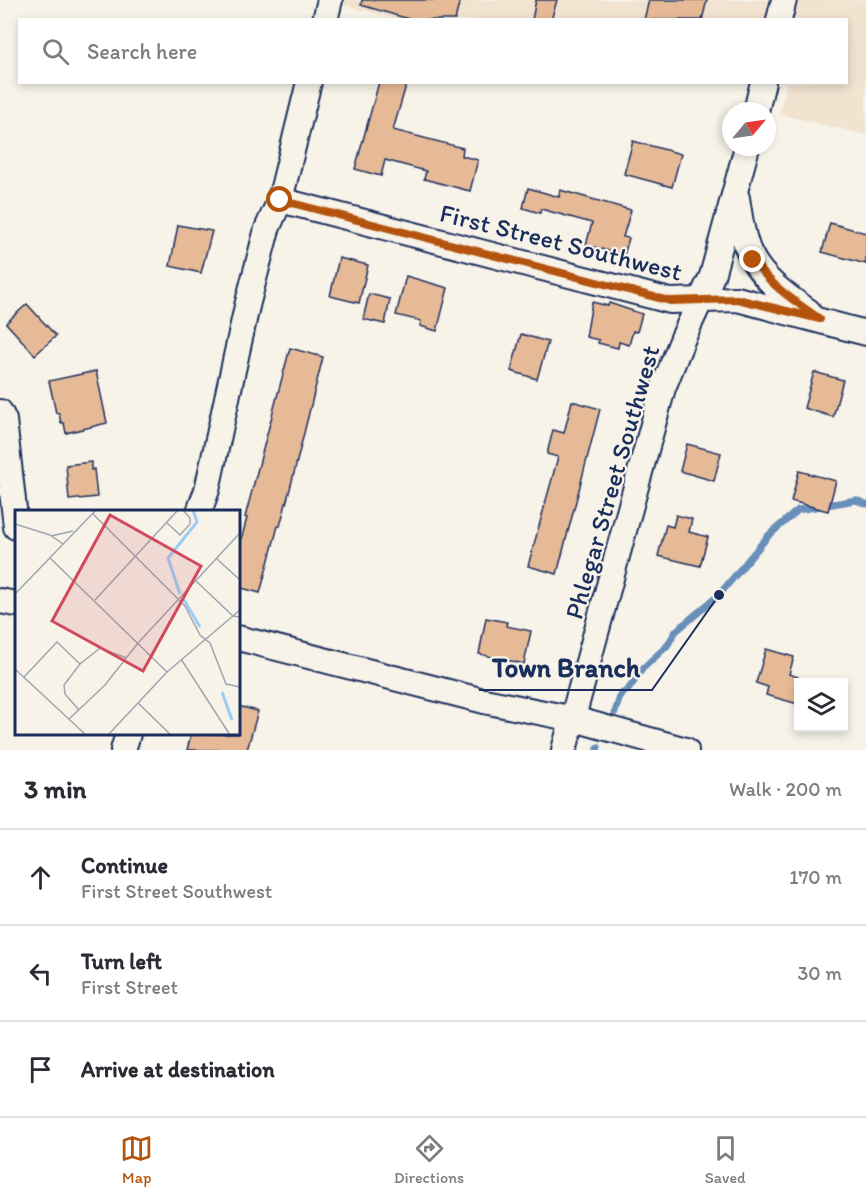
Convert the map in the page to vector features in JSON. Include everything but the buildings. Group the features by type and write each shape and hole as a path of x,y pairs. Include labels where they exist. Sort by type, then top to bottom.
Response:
{"street":[{"path":"326,18 330,0"},
{"path":"780,18 784,0"},
{"path":"200,510 207,490 247,306 264,240 280,200 309,84"},
{"path":"758,102 763,84"},
{"name":"Phlegar Street Southwest","path":"564,750 663,388 712,276 745,156"},
{"path":"736,190 750,254 764,276 783,293 820,319"},
{"name":"First Street Southwest","path":"280,200 670,301 737,299 820,319 866,333"},
{"path":"0,412 4,420 15,518"},
{"path":"0,601 15,604"},
{"path":"240,639 484,701 574,718 686,750"},
{"path":"123,750 128,735"}],"shaded area":[{"path":"324,0 866,0 866,135 779,114 787,84 848,84 848,18 393,18"}],"waterway":[{"path":"615,712 621,694 628,690 643,668 667,646 676,631 719,595 768,536 798,510 856,500 866,504"}],"place":[{"name":"Town Branch","path":"719,595"}],"route":[{"path":"280,200 670,301 737,299 820,319 783,293 764,276 753,260"}]}
